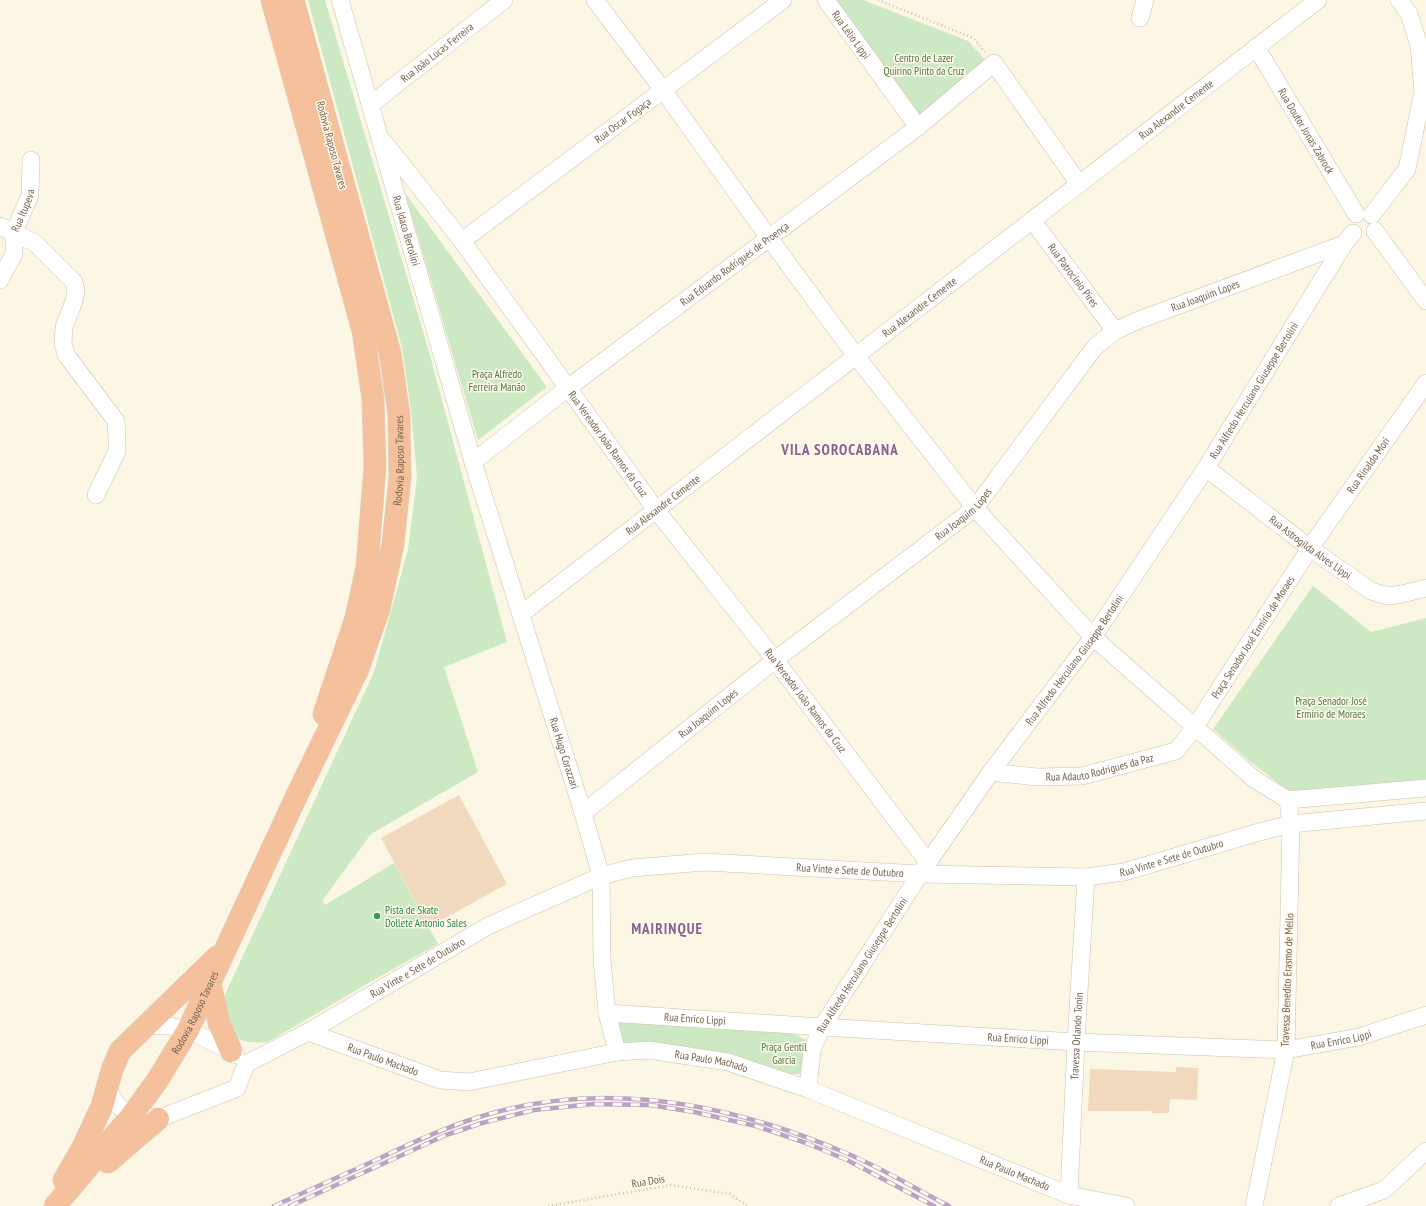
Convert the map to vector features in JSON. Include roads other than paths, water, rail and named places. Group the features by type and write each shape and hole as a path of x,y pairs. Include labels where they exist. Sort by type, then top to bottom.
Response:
{"highway":[{"name":"Rodovia Raposo Tavares","path":"272,0 363,331 373,399 375,467 367,567 356,618 297,795"},
{"name":"Rodovia Raposo Tavares","path":"55,1206 132,1115 157,1081 188,1030 224,949 358,669 379,609 393,544 400,477 399,415 390,353 293,0"},
{"path":"49,1206 83,1147 102,1106 112,1070 120,1051 224,949"},
{"path":"210,983 219,1023 239,1057"},
{"path":"60,1206 126,1145 158,1119"}],"street":[{"name":"Rua Idaco Bertolini","path":"340,0 473,462"},
{"name":"Rua João Lucas Ferreira","path":"370,105 504,0"},
{"path":"595,0 663,90 856,356 975,508 1093,637 1254,779 1288,800 1426,788"},
{"name":"Rua Oscar Fogaça","path":"462,241 783,0"},
{"name":"Rua Lélio Lippi","path":"826,0 918,127"},
{"path":"1140,18 1145,0"},
{"path":"1293,19 1303,0"},
{"name":"Rua Alexandre Cemente","path":"521,614 1318,0"},
{"path":"1349,238 1353,217 1368,220 1407,169 1423,92 1419,45 1409,14 1399,0"},
{"name":"Rua Doutor Jonas Zabrock","path":"1256,47 1368,220 1426,302"},
{"name":"Rua Eduardo Rodrigues de Proença","path":"473,462 568,387 918,127 994,63 1079,184"},
{"name":"Rua Vereador João Ramos da Cruz","path":"379,136 462,241 656,510 775,660 924,868"},
{"name":"Rua Itupeva","path":"0,280 14,254 7,229 30,195 31,160"},
{"name":"Rua Patrocínio Pires","path":"1032,220 1115,331"},
{"path":"7,229 35,243 74,282 76,291 74,301 64,327 63,344 66,356 116,421 117,451 96,495"},
{"name":"Rua Joaquim Lopes","path":"583,813 775,660 975,508 1095,348 1115,331 1139,320 1349,238"},
{"name":"Rua Alfredo Herculano Giuseppe Bertolini","path":"808,1089 812,1050 822,1028 924,868 991,772 1093,637 1206,468 1349,238"},
{"name":"Rua Rinaldo Mori","path":"1310,548 1426,383"},
{"name":"Rua Hugo Corazzari","path":"473,462 583,813 601,876 602,960 607,1013 617,1052"},
{"name":"Rua Astrogilda Alves Lippi","path":"1206,468 1310,548 1371,591 1388,596 1426,588"},
{"name":"Praça Senador José Ermírio de Moraes","path":"1195,727 1310,548"},
{"name":"Rua Adauto Rodrigues da Paz","path":"991,772 1037,777 1082,776 1176,751 1195,727"},
{"name":"Travessa Benedito Erasmo de Mello","path":"1254,1206 1286,1050 1291,824 1288,800"},
{"name":"Rua Vinte e Sete de Outubro","path":"239,1057 308,1032 488,926 601,876 632,868 705,862 924,868 1086,877 1124,872 1291,824 1425,815"},
{"name":"Travessa Orlando Tonin","path":"1069,1195 1086,877"},
{"name":"Rua Enrico Lippi","path":"607,1013 822,1028 1076,1042 1286,1050 1359,1037 1426,1015"},
{"path":"107,1087 116,1103 132,1115 158,1119 237,1088 239,1057 188,1030 170,1026 145,1026"},
{"name":"Rua Paulo Machado","path":"308,1032 440,1080 469,1082 617,1052 649,1050 728,1062 808,1089 1069,1195 1126,1206"},
{"path":"1339,1206 1384,1190 1426,1152"}],"railway":[{"path":"274,1206 426,1137 479,1117 526,1105 572,1099 619,1098 665,1102 711,1109 802,1135 872,1165 949,1206"},
{"path":"290,1206 446,1135 482,1123 534,1110 593,1104 650,1105 694,1112 756,1126 806,1143 847,1160 934,1206"}],"place":[{"name":"Pista de Skate Dollete Antonio Sales","path":"377,916"}],"district":[{"name":"VILA SOROCABANA","path":"840,449"},
{"name":"MAIRINQUE","path":"667,928"}],"park label":[{"name":"Centro de Lazer Quirino Pinto da Cruz","path":"924,64"},
{"name":"Praça Alfredo Ferreira Manão","path":"497,380"},
{"name":"Praça Senador José Ermirio de Moraes","path":"1331,707"},
{"name":"Praça Gentil Garcia","path":"784,1053"}]}
